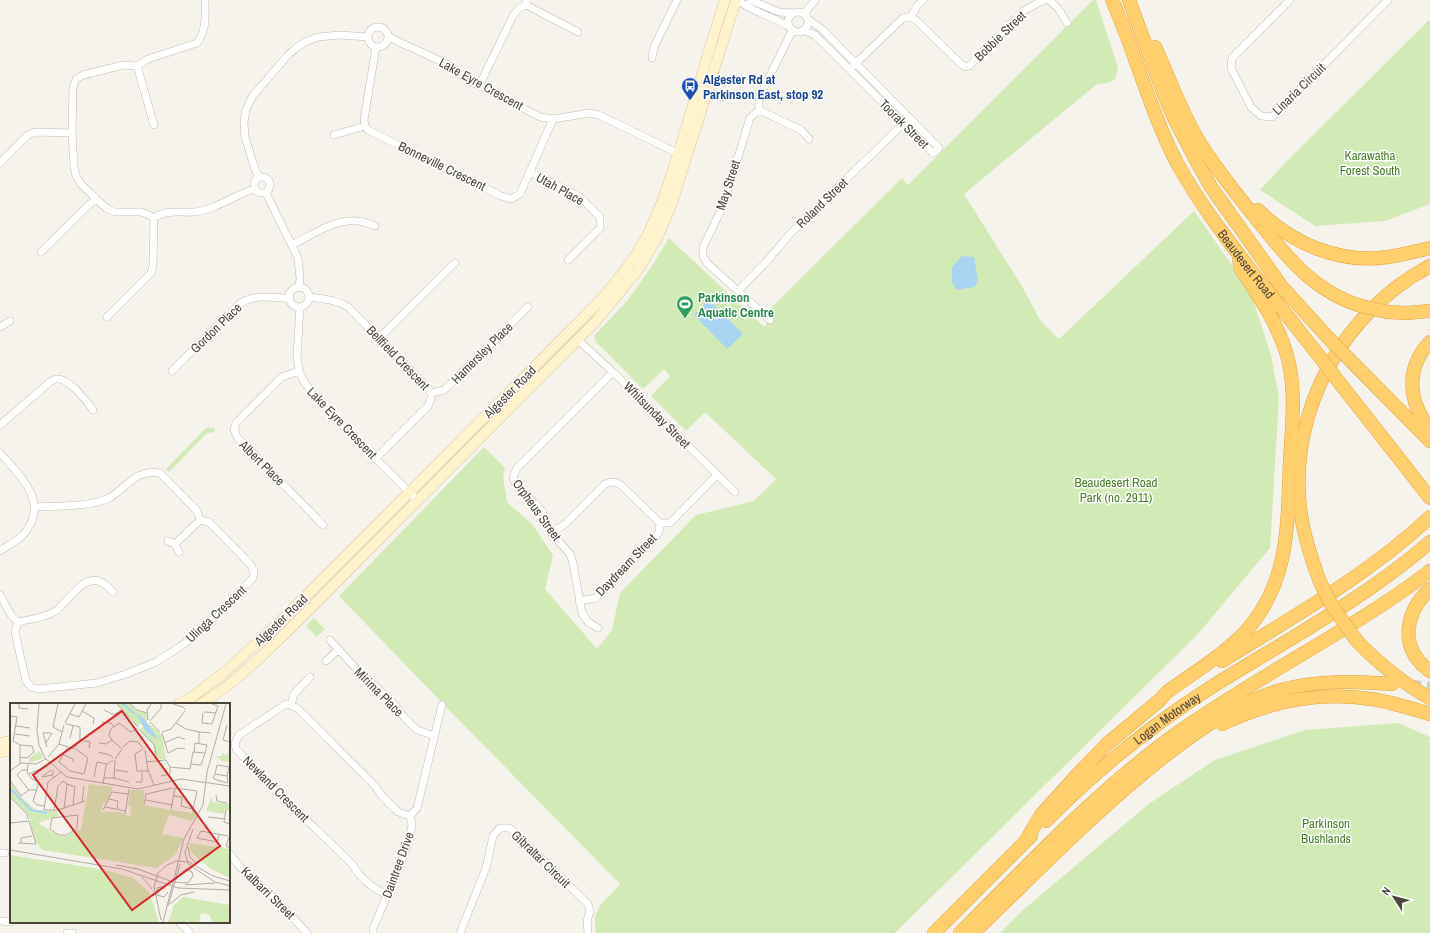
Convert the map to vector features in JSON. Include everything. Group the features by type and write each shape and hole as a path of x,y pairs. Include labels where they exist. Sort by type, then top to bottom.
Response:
{"highway":[{"name":"Beaudesert Road","path":"1112,0 1122,23 1157,120 1178,164 1208,213 1239,255 1427,494"},
{"name":"Beaudesert Road","path":"1129,0 1174,118 1208,181 1282,288 1333,343 1430,441"},
{"path":"1144,39 1155,47 1196,137 1232,189 1299,269 1316,284 1335,295 1361,306 1387,312 1407,313 1430,311"},
{"path":"1232,189 1242,194 1267,219 1290,236 1301,242 1328,252 1346,256 1374,258 1388,257 1430,248"},
{"path":"1025,842 1041,815 1107,744 1160,700 1167,692 1229,647 1245,632 1264,607 1278,578 1285,544 1290,471 1292,398 1291,374 1286,352 1277,329 1267,310 1240,268 1239,255"},
{"path":"1430,266 1406,280 1387,294 1359,322 1342,343 1322,377 1312,404 1306,424 1300,461 1299,479 1300,508 1308,547 1320,582 1331,604 1356,640 1371,655 1392,674 1430,698"},
{"path":"1430,342 1418,358 1412,386 1416,406 1430,429"},
{"path":"1160,700 1169,696 1206,671 1341,588 1395,548 1430,517"},
{"name":"Logan Motorway","path":"934,933 1049,818 1101,770 1162,721 1213,686 1349,603 1395,570 1430,542"},
{"name":"Logan Motorway","path":"960,933 1075,818 1151,753 1215,707 1362,618 1430,571"},
{"path":"1430,589 1420,599 1412,612 1409,621 1408,635 1416,657 1430,671"},
{"path":"973,933 1104,807 1175,748 1215,720 1239,706 1266,695 1313,683 1361,682 1392,684"},
{"path":"1175,748 1184,747 1214,728 1245,714 1277,704 1307,698 1332,697 1370,699 1389,702 1430,714"}],"main road":[{"name":"Algester Road","path":"201,703 220,690 266,652 578,340 622,290 648,254 658,236 671,206 709,50 725,0"},
{"name":"Algester Road","path":"180,703 192,697 210,684 252,648 306,597 602,299 634,256 658,212 683,154 737,0"},
{"path":"569,332 578,340"},
{"path":"0,743 10,741"},
{"path":"0,752 10,751"}],"street":[{"path":"154,218 141,212 114,212 106,208 81,184 76,176 72,133 73,88 76,79 83,75 123,65 137,66 148,59 198,43 205,28 205,0"},
{"path":"652,58 654,47 677,0"},
{"path":"737,0 745,6 776,19 790,29 799,33 805,31 808,25 806,16 815,0"},
{"path":"750,0 780,12 799,12 806,16"},
{"path":"853,67 903,18 911,17 917,6 923,0"},
{"name":"Bobbie Street","path":"911,17 966,67 969,66 1024,11 1044,0"},
{"path":"1049,0 1058,8 1067,23"},
{"name":"Linaria Circuit","path":"1290,0 1232,58 1231,68 1252,107 1261,116 1272,116 1388,0"},
{"path":"479,86 513,16 526,2 578,32"},
{"path":"790,29 788,21 793,13"},
{"name":"Toorak Street","path":"805,31 815,35 853,67 910,118 939,148 933,153 853,67 823,30 806,16"},
{"path":"376,26 386,30 388,40 384,45 376,47 370,43 368,37 370,30 376,26"},
{"name":"May Street","path":"770,320 707,263 703,256 703,247 723,206 750,118 759,110 759,98 790,29"},
{"path":"260,177 255,169 245,136 244,122 246,110 252,97 287,56 305,42 318,37 340,35 368,37"},
{"name":"Lake Eyre Crescent","path":"388,36 447,64 468,80 540,117 553,119 590,113 599,115 683,154"},
{"path":"334,134 365,126 364,120 376,47"},
{"path":"137,66 154,125"},
{"path":"759,110 801,130 809,140"},
{"name":"Roland Street","path":"738,291 768,260 790,234 910,118"},
{"name":"Bonneville Crescent","path":"365,126 368,130 501,196 511,199 520,194 553,119"},
{"path":"0,163 28,135 35,132 72,133"},
{"name":"Utah Place","path":"530,172 580,197 600,217 600,228 568,260"},
{"path":"254,189 254,182 260,177 265,177 269,181 270,186 266,193"},
{"path":"254,189 260,194 266,193"},
{"path":"154,218 161,213 194,212 210,208 244,192 254,189"},
{"path":"266,193 298,258 300,278 299,288"},
{"path":"42,252 96,198"},
{"path":"107,318 151,273 153,266 154,218"},
{"path":"292,245 334,223 358,221 376,226"},
{"path":"379,338 455,263"},
{"path":"299,288 302,288 307,292 309,297 307,303 300,307 292,303 290,298 294,290 299,288"},
{"name":"Bellfield Crescent","path":"309,297 340,302 348,307 432,393 428,406 376,458"},
{"name":"Gordon Place","path":"172,371 239,304 248,298 290,298"},
{"name":"Lake Eyre Crescent","path":"300,307 297,356 299,371 303,380 317,400 417,500"},
{"name":"Hamersley Place","path":"432,393 444,390 528,307"},
{"path":"0,327 10,321"},
{"name":"Whitsunday Street","path":"578,340 613,372 735,492"},
{"name":"Albert Place","path":"299,371 282,376 236,423 234,429 237,437 324,525"},
{"name":"Orpheus Street","path":"598,628 588,622 582,613 570,554 551,533 542,511 515,483 513,477 517,468 613,372"},
{"path":"0,425 50,382 56,379 62,380 70,385 86,399 93,410"},
{"path":"0,453 23,479 31,492 35,507 31,523 22,536 0,551"},
{"name":"Ulinga Crescent","path":"18,622 15,632 26,681 30,687 38,689 97,683 126,674 156,662 181,646 200,632 253,578 254,572 251,565 209,522 200,520 197,511 160,473 142,473 104,500 92,503 35,507"},
{"name":"Daydream Street","path":"579,601 596,598 655,538 659,532 660,523 670,523 717,475"},
{"path":"551,533 565,524 605,484 611,481 617,482 622,486 660,523"},
{"path":"179,552 172,543 200,520"},
{"path":"0,595 11,614 18,622 46,616 56,610 79,587 88,581 96,580 104,583 114,592"},
{"name":"Mirima Place","path":"330,640 361,674 372,682 396,706 403,716 417,730 435,736"},
{"path":"326,661 338,650"},
{"path":"310,678 294,694 291,705 298,710 375,786 382,796 398,812 410,816"},
{"name":"Newland Crescent","path":"291,705 286,704 239,735 232,744 284,800 352,864 356,871 373,888 387,895"},
{"name":"Daintree Drive","path":"373,933 408,845 412,825 410,816 417,808 442,705"},
{"name":"Gibraltar Circuit","path":"460,933 486,868 493,836 502,827 510,828 588,904 590,911 587,921 588,933"},
{"name":"Kalbarri Street","path":"230,854 240,867 286,910 307,933"},
{"path":"180,923 190,933"},
{"path":"67,933 73,933"}],"green space":[{"name":"Beaudesert Road Park (no. 2911)","path":"1093,0 1096,0 1118,68 1116,77 1112,81 1097,84 964,194 1023,288 1040,320 1059,339 1194,211 1250,291 1271,355 1279,397 1270,548 1197,635 895,933 596,933 595,924 597,910 604,900 620,884 339,596 484,447 505,468 503,477 507,502 532,524 553,555 545,589 597,649 612,630 620,593 696,515 754,501 776,479 705,412 686,431 651,396 670,376 664,369 643,389 596,342 594,336 627,301 669,238 764,327 775,315 769,310 902,178 908,185"},
{"name":"Karawatha Forest South","path":"1430,19 1430,204 1385,221 1315,226 1260,190 1289,159"},
{"path":"206,428 214,428 215,432 207,433 169,472 166,469"},
{"path":"314,618 325,629 317,637 306,626"},
{"name":"Parkinson Bushlands","path":"1398,723 1430,737 1430,933 1000,933 1023,910 1150,803 1215,760 1305,730"}],"water":[{"path":"962,256 974,257 978,282 974,287 957,290 952,283 952,267"},
{"path":"709,300 743,334 727,349 694,315"}],"tunnel":[{"path":"1408,686 1430,688"}],"place":[{"name":"Algester Rd at Parkinson East, stop 92","path":"690,101"},
{"name":"Parkinson Aquatic Centre","path":"685,319"}]}
